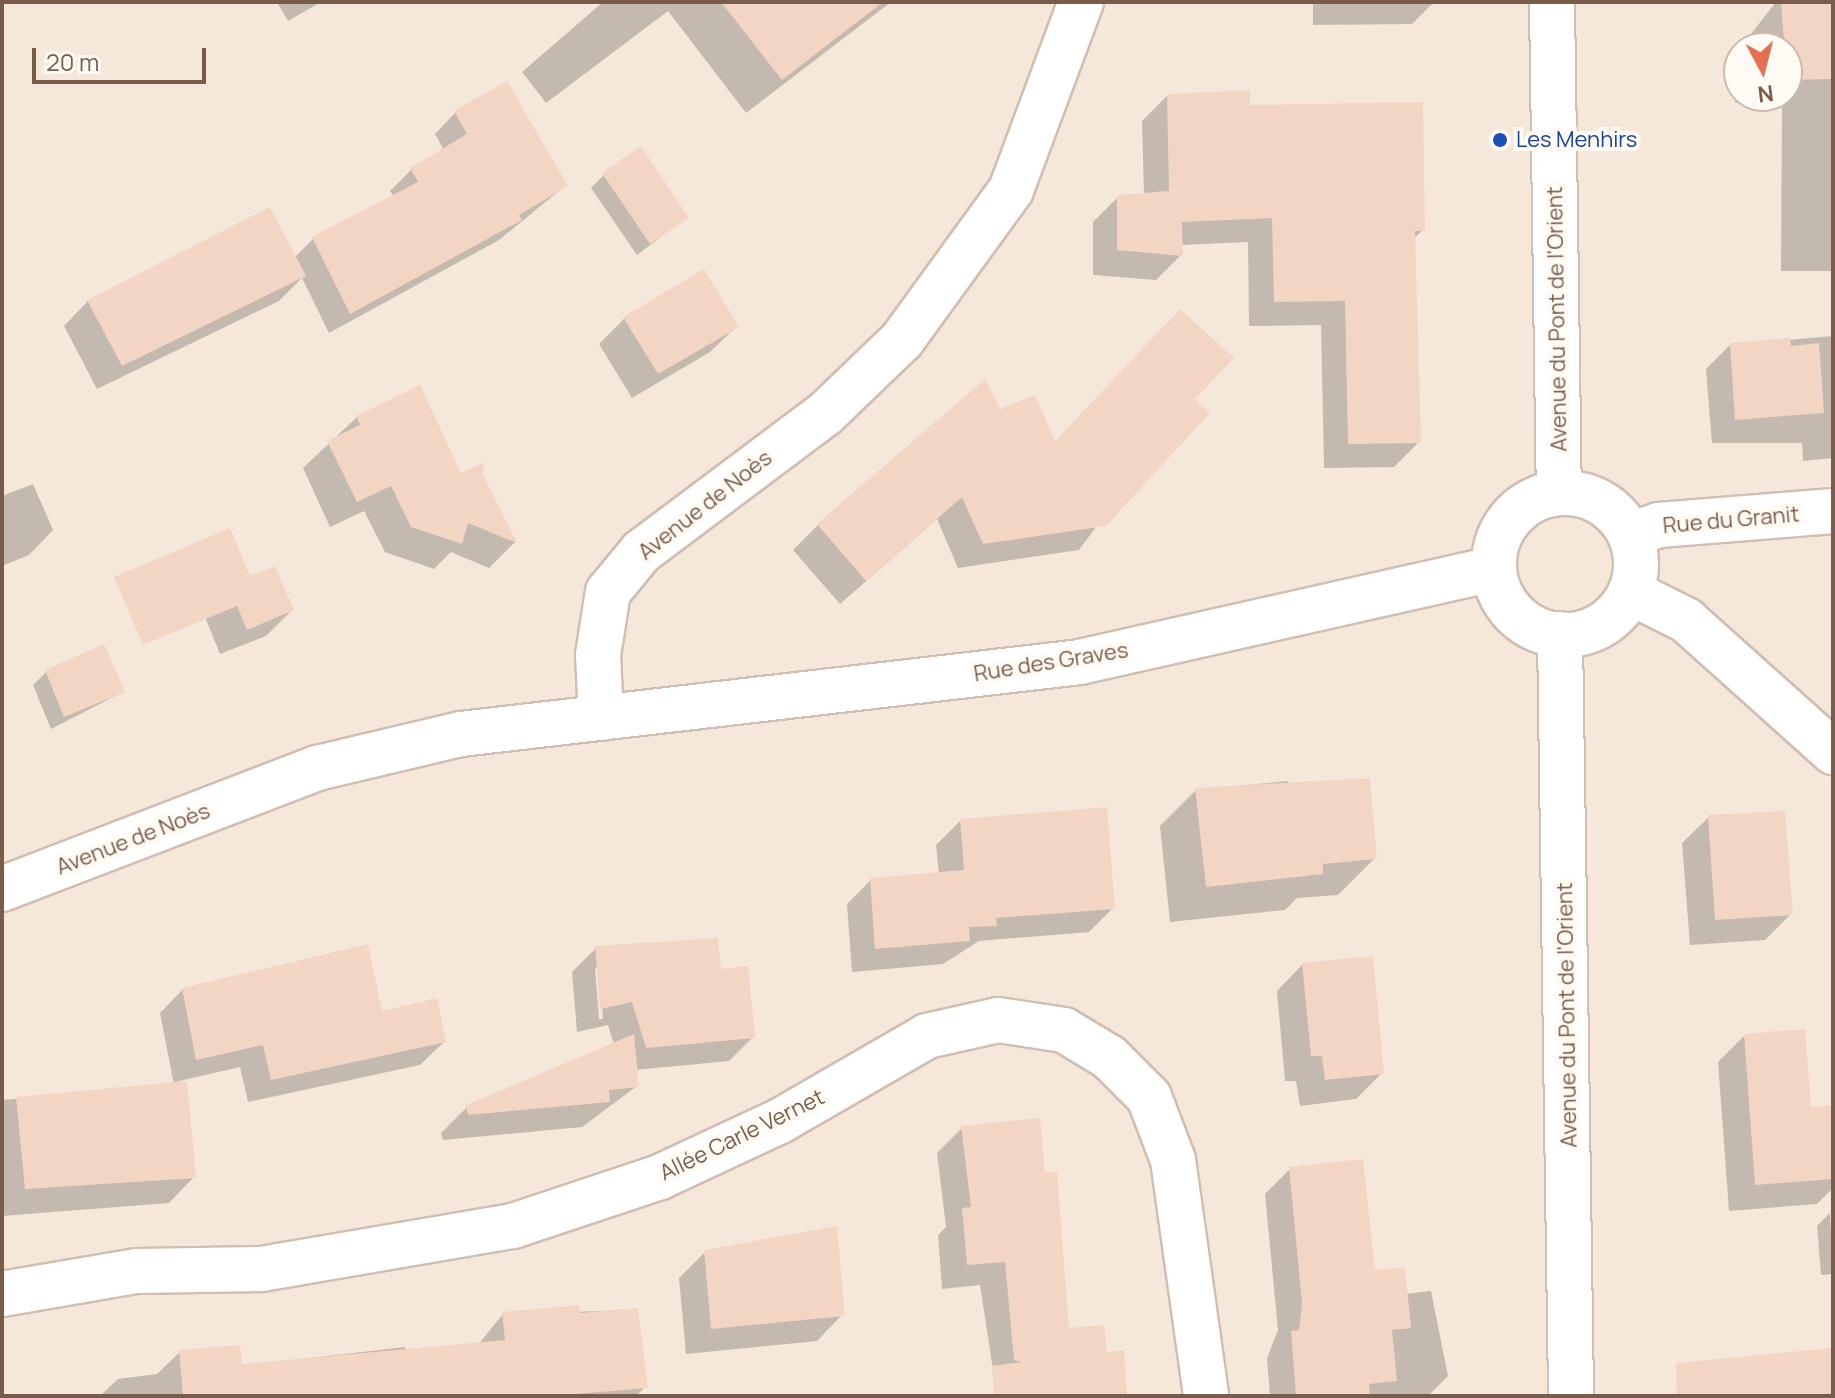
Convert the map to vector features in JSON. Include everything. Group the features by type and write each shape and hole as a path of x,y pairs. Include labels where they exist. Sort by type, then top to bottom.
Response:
{"street":[{"name":"Avenue de Noès","path":"2,889 317,768 461,734 601,718 598,655 608,592 641,552 825,414 902,340 1011,190 1081,2"},
{"name":"Avenue du Pont de l'Orient","path":"1552,2 1559,493"},
{"path":"1559,493 1601,502 1630,535 1636,573 1630,592 1609,619 1560,634 1522,621 1494,569 1504,527 1537,498 1559,493"},
{"name":"Rue du Granit","path":"1630,535 1659,525 1833,511"},
{"name":"Rue des Graves","path":"601,718 1080,662 1494,569"},
{"path":"1630,592 1686,620 1833,752"},
{"name":"Avenue du Pont de l'Orient","path":"1560,634 1571,1396"},
{"name":"Allée Carle Vernet","path":"2,1294 137,1271 261,1269 513,1226 674,1171 780,1121 927,1036 998,1020 1064,1030 1109,1057 1149,1097 1173,1160 1206,1396"}],"shaded area":[{"path":"2,2 1833,2 1833,1396 2,1396"}],"building":[{"path":"721,2 883,2 782,80"},
{"path":"1781,2 1833,2 1833,79 1803,80 1803,32 1783,32"},
{"path":"507,81 568,186 519,215 522,220 350,314 312,237 418,182 410,168 467,134 454,111"},
{"path":"1250,90 1250,105 1423,102 1425,231 1415,231 1421,443 1348,444 1345,301 1274,302 1272,218 1182,222 1183,256 1117,250 1117,195 1169,191 1167,94"},
{"path":"641,146 689,218 650,244 602,173"},
{"path":"270,207 306,276 122,366 87,300"},
{"path":"704,269 739,327 658,374 623,317"},
{"path":"1180,309 1234,358 1195,399 1210,413 1106,526 983,544 962,497 866,581 817,524 985,379 1000,409 1035,395 1055,441"},
{"path":"1790,338 1791,346 1819,343 1824,413 1735,420 1730,343"},
{"path":"420,385 461,473 485,462 482,473 517,543 468,523 462,544 411,527 391,486 357,502 327,441 360,425 356,416"},
{"path":"230,528 250,576 275,566 294,610 247,630 237,606 143,645 114,577"},
{"path":"104,644 125,692 64,717 45,670"},
{"path":"1370,778 1377,859 1323,864 1323,874 1206,887 1195,788"},
{"path":"1107,807 1115,909 996,918 997,926 969,927 970,941 875,949 870,878 964,870 960,819"},
{"path":"1785,811 1793,915 1715,920 1708,815"},
{"path":"718,938 721,969 748,966 755,1038 646,1048 632,1002 600,1009 595,946"},
{"path":"368,944 382,1011 437,998 446,1042 271,1080 263,1045 196,1060 182,988"},
{"path":"1373,956 1384,1074 1325,1080 1322,1056 1311,1056 1302,963"},
{"path":"1805,1029 1811,1107 1833,1105 1833,1179 1755,1185 1744,1034"},
{"path":"634,1034 639,1087 609,1090 610,1102 468,1115 466,1105"},
{"path":"187,1081 196,1178 25,1189 16,1097"},
{"path":"1040,1118 1045,1172 1057,1172 1069,1328 1104,1325 1107,1352 1124,1350 1127,1396 994,1396 992,1366 1021,1362 1014,1360 1005,1262 967,1265 962,1208 971,1207 961,1126"},
{"path":"1363,1159 1375,1270 1405,1267 1411,1328 1392,1330 1397,1381 1369,1384 1370,1396 1296,1396 1291,1331 1299,1330 1302,1303 1289,1167"},
{"path":"837,1226 845,1316 711,1329 704,1250"},
{"path":"579,1305 580,1313 638,1308 648,1388 552,1396 183,1396 179,1350 240,1345 242,1364 505,1340 502,1312"},
{"path":"1833,1348 1833,1396 1677,1396 1676,1363"}],"place":[{"name":"Les Menhirs","path":"1500,140"}]}
